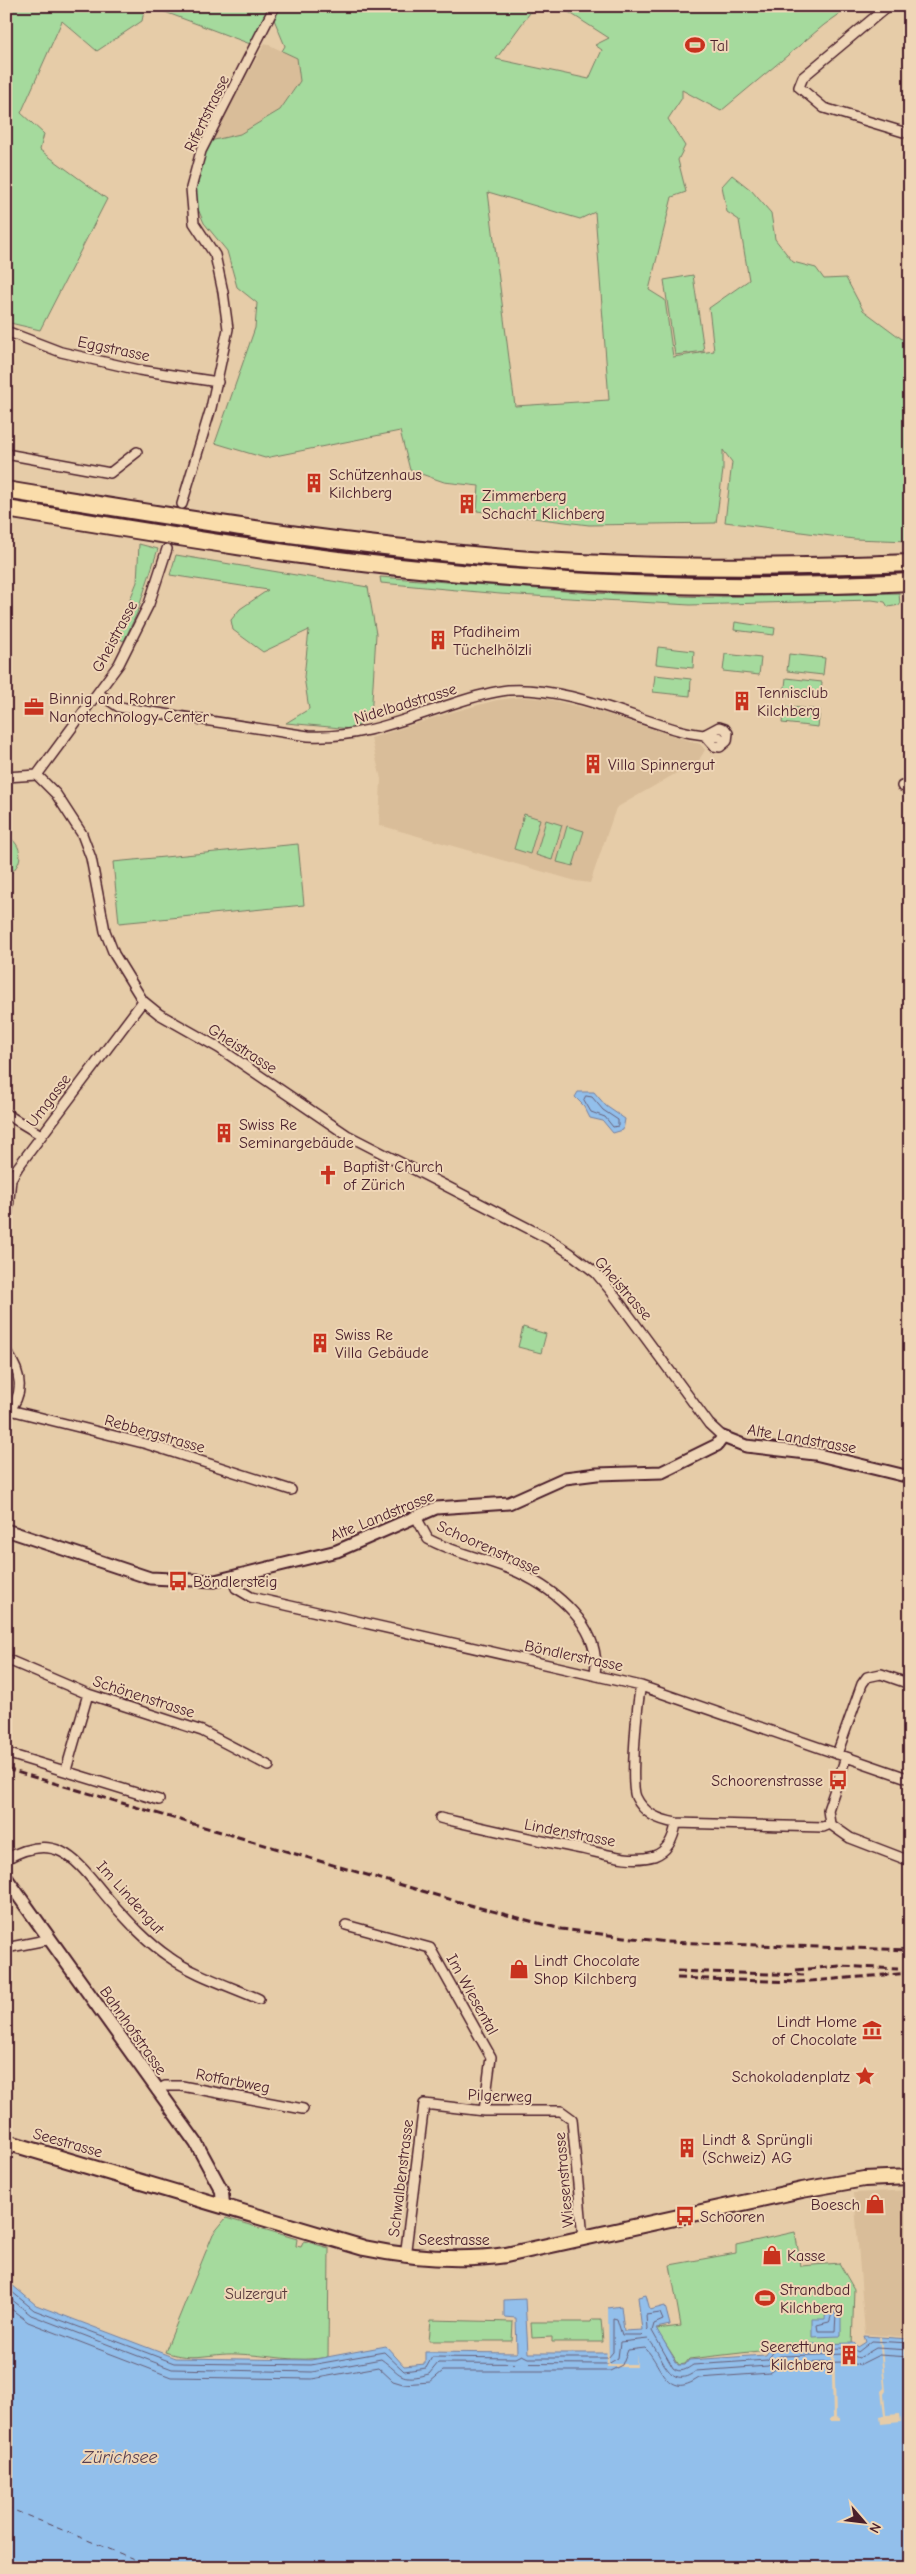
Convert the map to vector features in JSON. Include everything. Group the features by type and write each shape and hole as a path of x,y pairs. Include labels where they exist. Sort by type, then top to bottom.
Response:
{"highway":[{"path":"6,490 276,533 481,556 695,566 788,567 910,563"},
{"path":"6,509 250,548 449,572 550,580 674,584 797,585 910,582"}],"main road":[{"name":"Bahnhofstrasse","path":"6,1878 196,2143 222,2191 223,2206"},
{"name":"Seestrasse","path":"6,2142 364,2248 406,2257 472,2260 506,2255 847,2181 910,2177"}],"street":[{"name":"Rifertstrasse","path":"218,382 228,329 223,292 215,255 194,223 191,188 201,151 275,6"},
{"path":"888,6 803,77 799,87 824,108 910,134"},
{"name":"Eggstrasse","path":"6,331 60,352 138,370 218,382"},
{"path":"182,504 218,382"},
{"path":"6,454 110,473 137,452"},
{"name":"Gheistrasse","path":"167,549 149,604 116,670 49,756 37,775 56,794 82,834 91,858 105,931 114,954 143,1001 159,1014 219,1048 347,1135 486,1205 570,1252 596,1273 611,1290 709,1424 723,1436"},
{"name":"Nidelbadstrasse","path":"99,694 119,707 331,738 368,731 479,696 507,690 532,691 556,694 680,731 719,737"},
{"path":"6,777 37,775"},
{"name":"Umgasse","path":"6,1228 11,1179 40,1135 143,1001"},
{"path":"6,1114 40,1135"},
{"path":"6,1351 18,1370 20,1379 19,1393 8,1412"},
{"name":"Rebbergstrasse","path":"8,1412 147,1444 291,1490"},
{"name":"Alte Landstrasse","path":"6,1530 150,1578 205,1582 232,1578 337,1551 436,1508 509,1502 565,1478 597,1474 662,1472 717,1444 723,1436 746,1446 815,1454 910,1477"},
{"name":"Schoorenstrasse","path":"416,1517 428,1539 516,1572 562,1601 585,1626 597,1661 595,1674"},
{"name":"Böndlerstrasse","path":"232,1578 236,1588 251,1597 641,1686 910,1780"},
{"name":"Schönenstrasse","path":"6,1659 88,1694 202,1731 269,1766"},
{"path":"910,1684 881,1674 867,1677 862,1684 841,1756 828,1810 830,1824 850,1838 910,1861"},
{"path":"641,1686 634,1765 635,1795 644,1810 659,1820 676,1823 823,1827 830,1824"},
{"path":"66,1770 88,1694"},
{"path":"6,1753 159,1800"},
{"name":"Lindenstrasse","path":"440,1818 528,1839 629,1859 656,1855 667,1847 674,1836 676,1823"},
{"name":"Im Lindengut","path":"6,1859 23,1851 40,1848 55,1849 69,1855 83,1866 141,1935 170,1958 259,1999"},
{"name":"Im Wiesental","path":"346,1925 430,1948 492,2057 484,2111"},
{"path":"6,1948 51,1939"},
{"name":"Rotfarbweg","path":"157,2091 165,2086 182,2086 303,2109"},
{"name":"Pilgerweg","path":"424,2104 484,2111 561,2111 572,2118"},
{"name":"Schwalbenstrasse","path":"406,2257 424,2104"},
{"name":"Wiesenstrasse","path":"572,2118 583,2238"}],"shaded area":[{"path":"265,43 297,58 300,81 280,110 240,134 210,141"},
{"path":"522,697 547,699 594,710 700,744 705,750 699,760 616,808 590,883 576,881 379,825 381,779 371,738 449,713 497,700"},
{"path":"910,2190 910,2337 865,2334 854,2193"}],"green space":[{"path":"6,6 145,6 142,21 97,51 62,21 21,113 44,134 40,150 107,199 40,330 6,322"},
{"path":"149,6 272,6 253,45"},
{"path":"278,6 535,6 496,59 589,79 602,50 595,45 609,38 559,6 851,6 824,25 721,111 682,90 682,98 668,119 685,146 678,160 686,192 672,197 649,290 665,300 673,357 714,351 709,308 749,280 739,220 727,212 722,186 732,175 751,190 771,213 775,239 793,262 816,268 824,279 846,278 863,310 910,345 910,541 854,539 725,522 732,462 723,450 723,470 716,523 589,525 477,511 479,486 444,482 410,470 400,431 265,458 215,443 255,328 257,303 237,287 227,251 204,223 198,209 195,189 203,154 210,141 240,134 280,110 300,81 297,58 282,51 285,46 273,17","holes":["488,192 580,219 595,212 609,400 515,406"]},
{"path":"693,275 704,351 675,355 664,280"},
{"path":"139,544 158,549 137,613 124,641 115,637 137,582"},
{"path":"176,555 368,587 376,634 371,718 352,729 286,723 309,709 304,677 309,630 263,652 233,630 231,620 240,609 268,590 170,575"},
{"path":"380,577 591,593 709,597 899,593 900,605 888,607 885,602 872,600 690,605 500,594 381,583"},
{"path":"735,622 775,628 774,635 734,630"},
{"path":"658,647 694,651 693,668 656,664"},
{"path":"725,654 761,658 759,675 723,671"},
{"path":"789,654 825,658 823,675 787,671"},
{"path":"655,675 691,679 690,696 653,692"},
{"path":"786,678 822,682 820,699 784,695"},
{"path":"784,706 820,710 818,727 782,723"},
{"path":"524,814 540,819 530,854 514,849"},
{"path":"546,820 562,825 552,860 536,855"},
{"path":"567,826 584,831 573,866 557,862"},
{"path":"6,835 16,844 20,855 17,866 6,876"},
{"path":"298,844 304,905 119,923 113,862"},
{"path":"523,1327 546,1334 541,1353 518,1347"},
{"name":"Sulzergut","path":"226,2218 297,2239 296,2246 301,2247 304,2241 329,2248 328,2357 294,2359 227,2354 193,2357 165,2352 213,2234"},
{"name":"Strandbad Kilchberg","path":"795,2232 801,2266 839,2263 854,2289 852,2347 776,2349 689,2359 685,2364 679,2365 656,2329 681,2326 670,2265 736,2253 736,2245"},
{"path":"592,2319 601,2319 603,2342 552,2342 552,2337 532,2338 531,2322 591,2322"},
{"path":"431,2320 513,2322 512,2341 429,2341"}],"water":[{"path":"578,1092 594,1092 606,1106 625,1119 623,1130 613,1133 603,1121 590,1118 584,1106 575,1097"},
{"name":"Zürichsee","path":"6,2280 36,2305 175,2358 311,2360 386,2346 404,2366 425,2364 425,2352 517,2353 516,2318 504,2317 504,2300 525,2299 528,2353 608,2353 607,2308 621,2306 624,2331 642,2330 638,2297 646,2295 650,2310 665,2306 670,2325 656,2328 678,2365 685,2365 689,2360 766,2355 772,2345 854,2343 858,2347 866,2342 864,2336 910,2339 910,2568 6,2568"},
{"path":"841,2306 841,2336 812,2337 812,2319 825,2319 826,2307"}],"pier":[{"path":"605,2307 608,2307 609,2364 636,2364 636,2354 637,2367 607,2367"},
{"path":"879,2337 881,2337 886,2391 884,2394 886,2415 900,2414 901,2422 881,2424 880,2416 884,2415 881,2391 884,2388"},
{"path":"831,2342 834,2342 836,2417 840,2418 840,2421 830,2421 830,2418 833,2417"}],"ferry route":[{"path":"6,2507 156,2568"}],"tunnel":[{"path":"167,549 182,504"}],"railway":[{"path":"6,1769 473,1906 561,1929 666,1942 910,1950"},
{"path":"796,1970 840,1966 898,1969"},
{"path":"677,1971 804,1975"},
{"path":"677,1978 798,1982 910,1973"}],"place":[{"name":"Tal","path":"695,45"},
{"name":"Schützenhaus Kilchberg","path":"314,483"},
{"name":"Zimmerberg Schacht Klichberg","path":"467,504"},
{"name":"Pfadiheim Tüchelhölzli","path":"438,640"},
{"name":"Tennisclub Kilchberg","path":"742,701"},
{"name":"Binnig and Rohrer Nanotechnology Center","path":"34,707"},
{"name":"Villa Spinnergut","path":"593,764"},
{"name":"Swiss Re Seminargebäude","path":"224,1133"},
{"name":"Baptist Church of Zürich","path":"328,1175"},
{"name":"Swiss Re Villa Gebäude","path":"320,1343"},
{"name":"Böndlersteig","path":"178,1581"},
{"name":"Schoorenstrasse","path":"838,1780"},
{"name":"Lindt Chocolate Shop Kilchberg","path":"519,1969"},
{"name":"Lindt Home of Chocolate","path":"872,2030"},
{"name":"Schokoladenplatz","path":"865,2076"},
{"name":"Lindt & Sprüngli (Schweiz) AG","path":"687,2148"},
{"name":"Boesch","path":"875,2204"},
{"name":"Schooren","path":"685,2216"},
{"name":"Kasse","path":"772,2255"},
{"name":"Strandbad Kilchberg","path":"765,2298"},
{"name":"Seerettung Kilchberg","path":"849,2355"}]}
